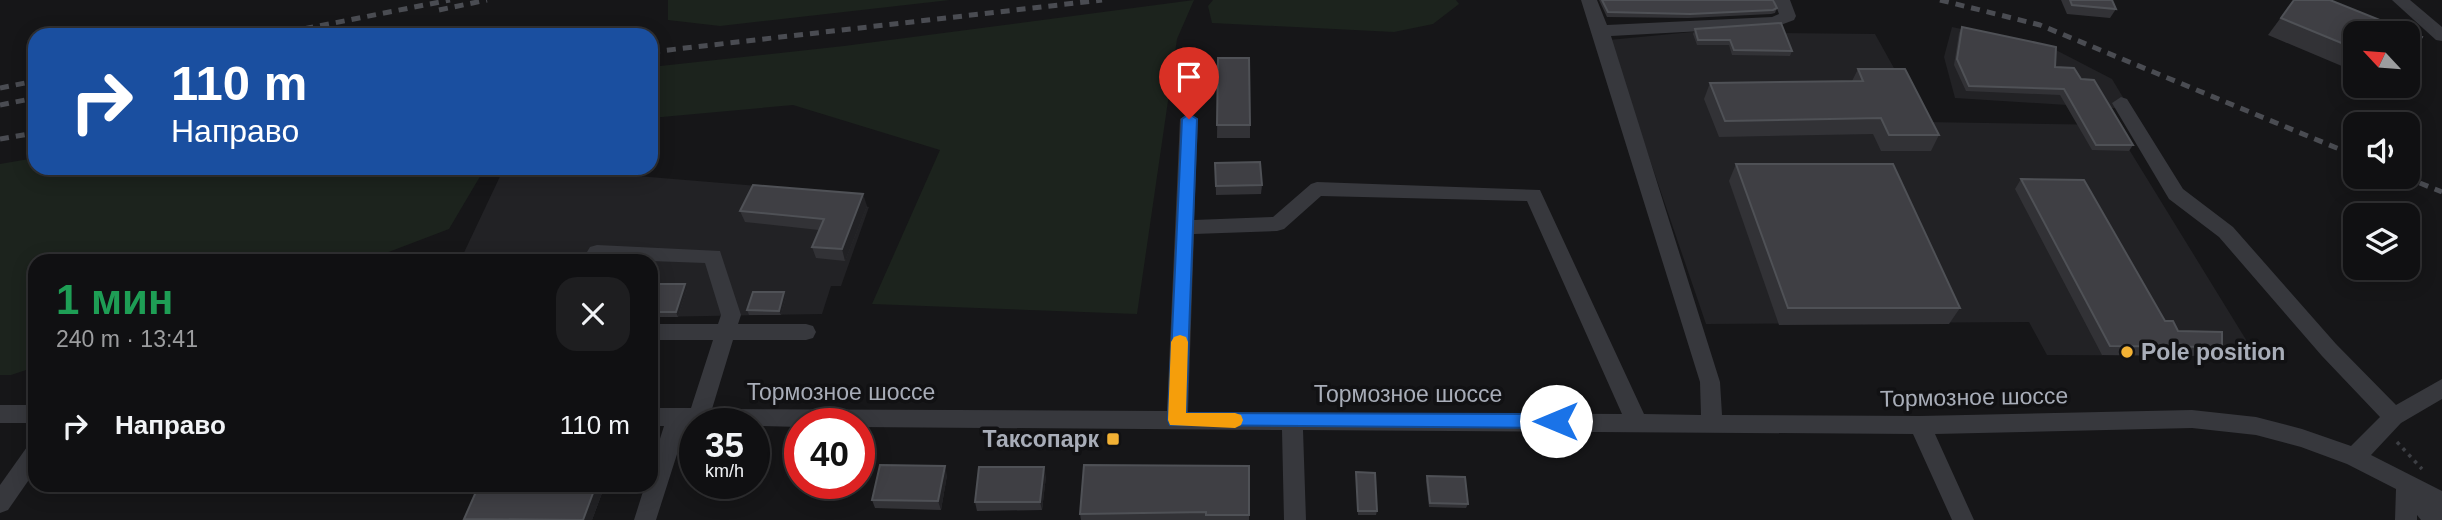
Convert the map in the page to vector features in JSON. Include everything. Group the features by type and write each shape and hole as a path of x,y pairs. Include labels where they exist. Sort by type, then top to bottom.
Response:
{"street":[{"path":"1589,0 1601,30 1710,382 1712,422"},
{"path":"1601,30 1774,22 1788,16 1782,0"},
{"path":"2400,0 2442,36"},
{"path":"2121,103 2176,194 2226,232 2329,350 2387,424"},
{"path":"1177,420 1189,119"},
{"path":"1185,227 1277,224 1317,189 1533,195 1636,421"},
{"path":"597,252 655,254"},
{"path":"658,254 713,256 730,315 726,331 692,408"},
{"path":"658,332 806,332"},
{"path":"2355,457 2387,424 2442,388"},
{"path":"0,414 28,414"},
{"name":"Тормозное шоссе","path":"658,417 679,417"},
{"name":"Тормозное шоссе","path":"770,418 1636,421 1920,425 2192,419 2256,426 2302,438 2416,478 2442,502"},
{"path":"1292,421 1296,520"},
{"path":"1920,425 1963,520"},
{"path":"658,489 679,439"},
{"path":"0,503 28,464"},
{"path":"2406,520 2416,478"},
{"path":"2416,478 2434,520"},
{"path":"645,520 657,492"}],"path":[{"path":"2387,424 2406,449 2416,478"}],"shaded area":[{"path":"668,0 950,0 720,26 668,20"},
{"path":"1194,0 1177,39 1137,314 872,304 940,150 793,105 658,117 658,66 844,46"},
{"path":"1213,0 1456,0 1459,4 1433,24 1394,32 1212,23 1208,6"},
{"path":"1952,27 2052,48 2112,79 2130,109 1955,98 1944,57"},
{"path":"1692,32 1875,34 1924,122 2114,125 2256,356 2047,355 2029,322 1706,324 1609,40"},
{"path":"28,159 28,175 481,175 449,229 383,254 28,254 28,369 11,375 0,375 0,164"},
{"path":"501,175 625,175 769,187 869,207 841,286 831,286 822,314 658,317 658,254 463,254"}],"building":[{"path":"1602,0 1773,0 1777,8 1690,14 1608,12"},
{"path":"2070,0 2112,0 2116,9 2072,5"},
{"path":"2294,0 2330,0 2382,21 2343,21 2343,44 2281,18"},
{"path":"1781,23 1792,51 1734,50 1730,40 1698,40 1695,29"},
{"path":"1962,27 2056,47 2055,67 2074,68 2081,79 2094,80 2133,145 2096,145 2064,89 1969,86 1957,59"},
{"path":"1218,58 1249,58 1250,125 1217,125"},
{"path":"1858,69 1905,69 1939,135 1889,135 1881,118 1725,121 1710,83 1863,81"},
{"path":"1260,162 1262,185 1216,186 1215,163"},
{"path":"1736,164 1893,164 1960,308 1788,308"},
{"path":"2021,179 2084,180 2165,321 2173,321 2178,331 2222,332 2222,347 2110,346"},
{"path":"753,185 863,194 842,249 812,247 824,219 740,211"},
{"path":"658,284 685,284 676,312 658,312"},
{"path":"753,292 784,292 779,311 747,310"},
{"path":"880,465 945,466 938,501 872,500 875,499"},
{"path":"1084,465 1249,466 1249,515 1206,515 1206,512 1080,514"},
{"path":"979,467 1044,467 1040,502 975,502"},
{"path":"1356,472 1375,473 1377,511 1358,511"},
{"path":"1427,476 1465,477 1468,504 1430,503"},
{"path":"476,492 593,492 583,520 464,519"}],"railway":[{"path":"308,28 450,0"},
{"path":"439,10 487,0"},
{"path":"658,51 1102,0"},
{"path":"1940,0 2040,25 2343,151"},
{"path":"0,88 28,82"},
{"path":"0,105 28,99"},
{"path":"0,139 28,134"},
{"path":"2420,183 2442,192"}],"slow traffic":[{"path":"1180,342 1177,420 1235,420"}],"place":[{"name":"Pole position","path":"2127,352"},
{"name":"Таксопарк","path":"1113,439"}],"route":[{"path":"1189,119 1177,420 1556,421"}]}
